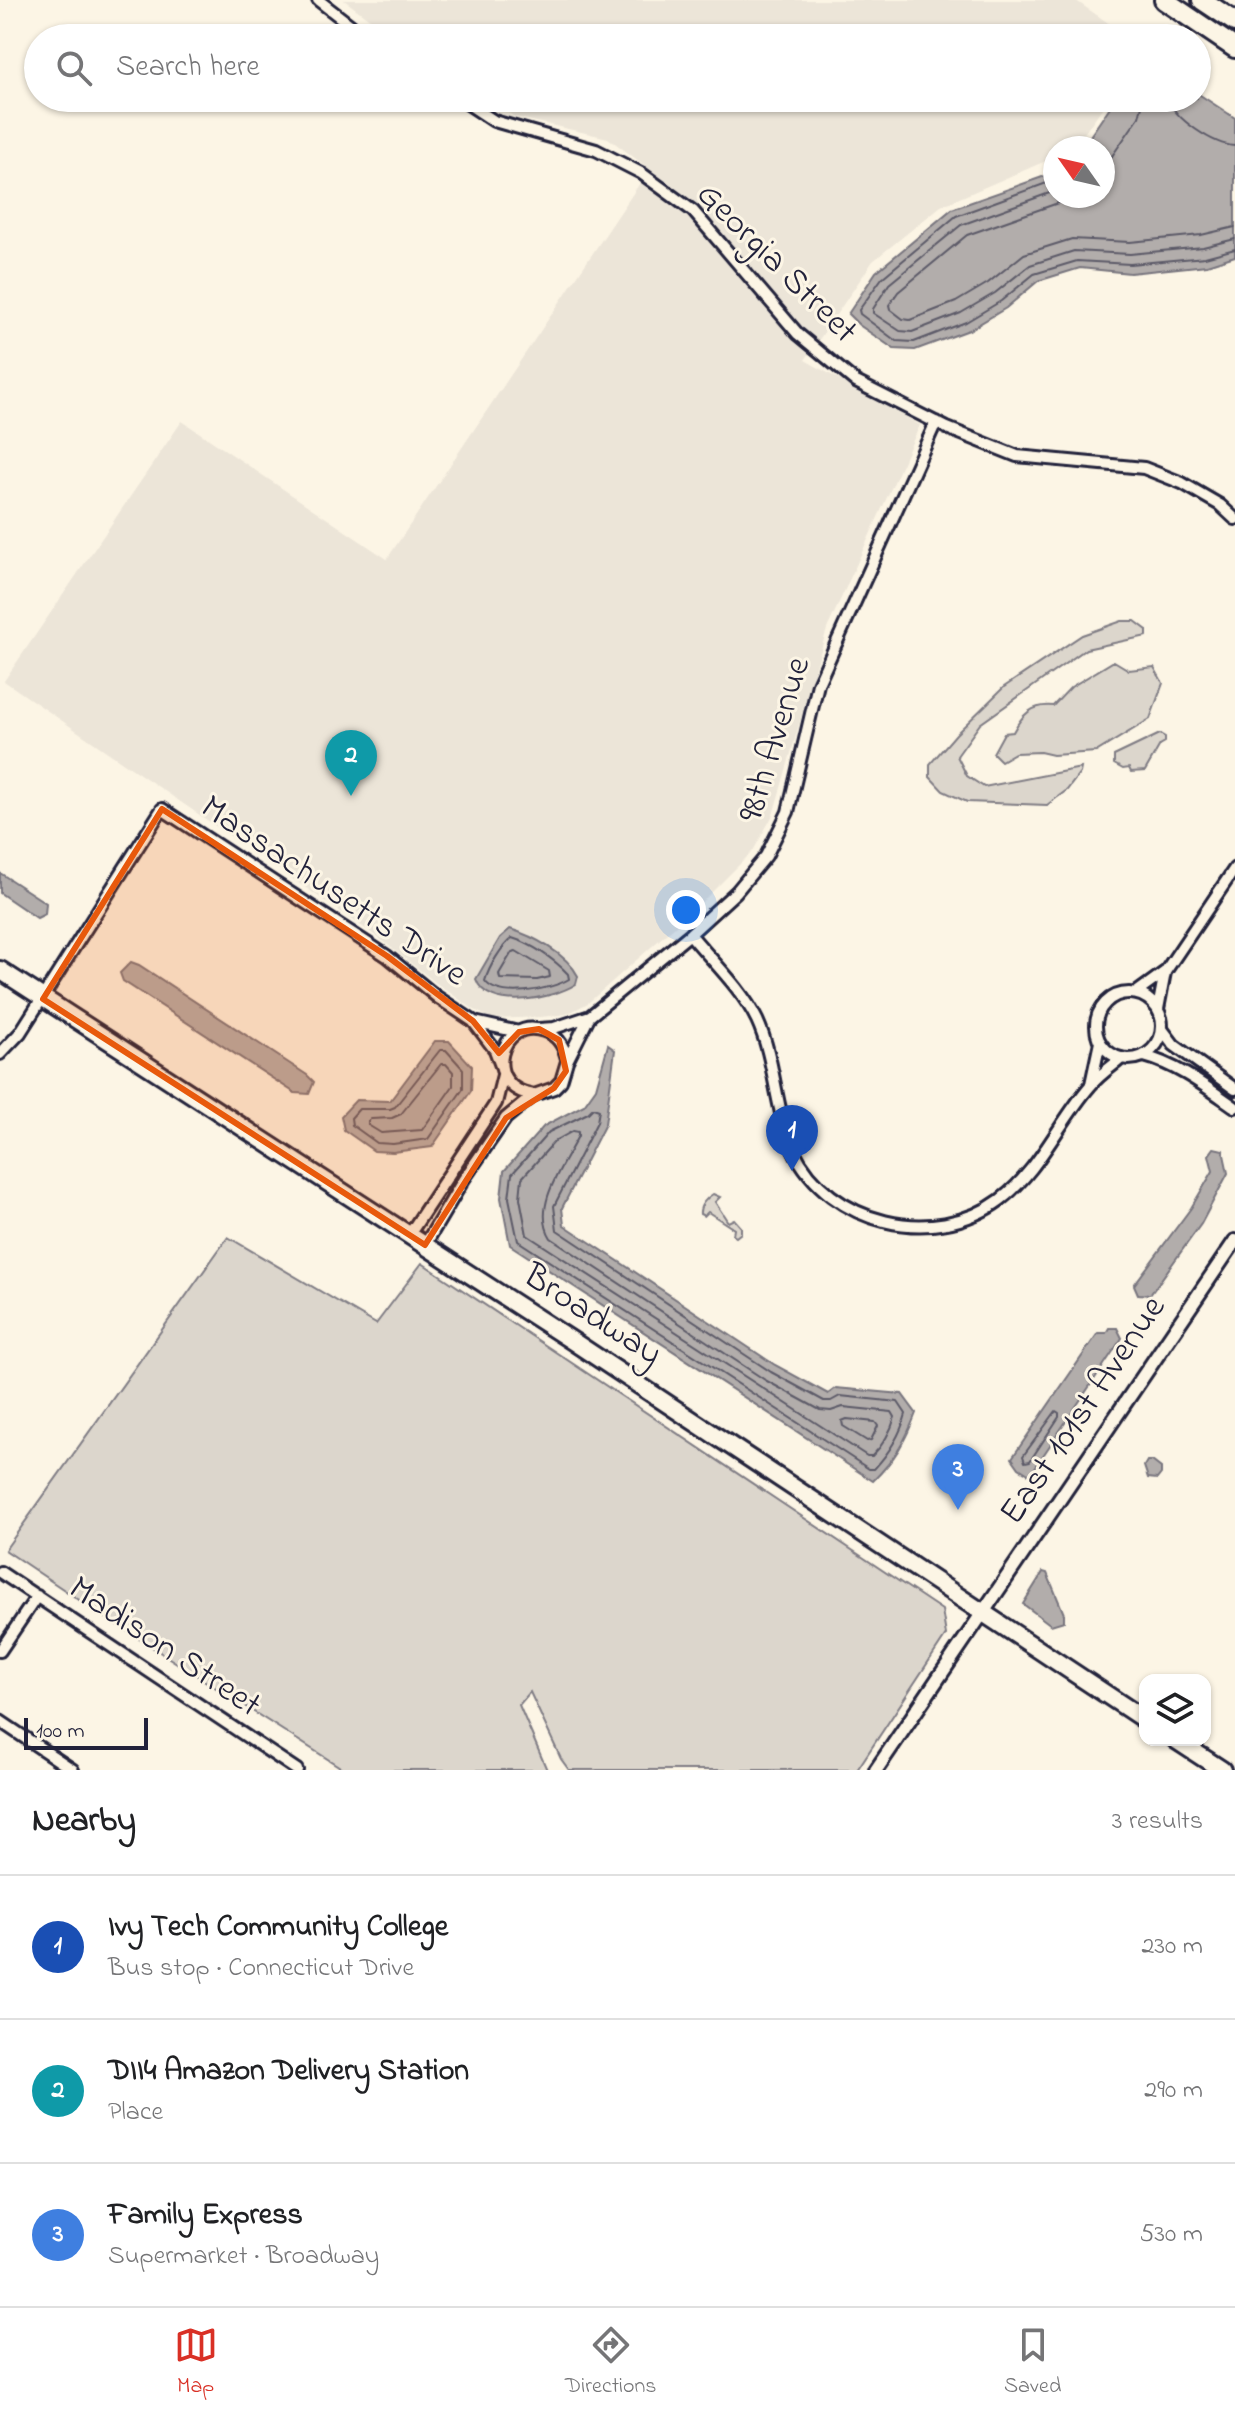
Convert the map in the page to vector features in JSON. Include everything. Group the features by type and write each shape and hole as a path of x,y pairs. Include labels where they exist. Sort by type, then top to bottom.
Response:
{"highway":[{"path":"1164,0 1200,24"},
{"path":"1202,0 1235,22"},
{"path":"1211,32 1235,48"}],"main road":[{"name":"Broadway","path":"0,970 571,1340 1139,1716"},
{"path":"1185,1746 1222,1770"}],"street":[{"path":"318,0 349,24"},
{"name":"Georgia Street","path":"480,112 494,121 596,150 641,173 693,211 798,334 856,382 936,422 1017,456 1144,468 1182,483 1231,515"},
{"name":"98th Avenue","path":"425,1245 464,1179 506,1118 534,1095 554,1088 561,1081 580,1031 590,1016 736,892 753,874 777,837 788,812 818,684 936,422"},
{"path":"1231,515 1235,502"},
{"name":"Massachusetts Drive","path":"43,999 162,809 387,956 437,997 473,1021"},
{"path":"1136,993 1165,972 1235,868"},
{"path":"690,934 757,1020 793,1149 823,1189 876,1221 911,1227 947,1225 976,1214 1000,1200 1023,1179 1090,1086 1122,1058"},
{"path":"1165,972 1158,1009 1162,1029 1174,1045 1235,1089"},
{"path":"1158,1009 1136,993 1123,993 1103,1006 1096,1030 1100,1042 1109,1053 1133,1059 1153,1049 1162,1029"},
{"path":"0,1054 20,1033 43,999"},
{"name":"98th Avenue","path":"519,1032 554,1028 590,1016"},
{"path":"473,1021 519,1032"},
{"path":"473,1021 495,1050 502,1070 516,1090 534,1095"},
{"path":"539,1029 550,1032 559,1040 565,1049 567,1061"},
{"path":"409,1235 496,1103 505,1046 519,1032"},
{"path":"1090,1086 1100,1042"},
{"path":"1144,1056 1172,1065 1235,1107"},
{"name":"East 101st Avenue","path":"876,1770 1235,1241"},
{"name":"Madison Street","path":"0,1572 297,1770"},
{"path":"0,1651 37,1596"},
{"path":"0,1721 72,1770"}],"highlighted area":[{"path":"162,809 387,956 473,1021 499,1053 519,1032 539,1029 559,1040 566,1071 554,1088 506,1118 425,1245 43,999"}],"shaded area":[{"path":"344,0 1075,0 1110,24 376,24"},
{"path":"507,112 1099,112 1082,136 1043,136 1043,162 941,206 873,261 805,360 920,425 827,629 773,815 753,851 701,903 588,1003 567,1014 492,1019 473,1009 379,938 4,681 182,421 387,559 651,170 608,138 515,117"},
{"path":"1122,621 1135,621 1147,630 1147,636 1086,649 980,724 957,756 967,776 984,787 1081,768 1067,790 1047,805 967,802 943,791 930,777 930,764 1004,687 1082,635"},
{"path":"1114,661 1129,670 1154,667 1163,683 1150,719 1096,752 1053,755 1015,753 1001,761 993,753 1004,733 1013,732 1028,712 1053,706 1071,687"},
{"path":"1160,734 1165,737 1165,742 1160,745 1145,771 1131,772 1129,768 1123,769 1114,764 1114,756"},
{"path":"713,1194 720,1197 715,1202 728,1222 734,1219 741,1227 741,1233 736,1237 733,1235 734,1229 708,1212 704,1216 700,1214 704,1202"},
{"path":"228,1237 376,1324 422,1263 942,1610 946,1635 857,1770 569,1770 530,1692 519,1705 547,1770 345,1770 5,1550"}],"water":[{"path":"1211,102 1235,118 1235,256 1207,265 1130,273 1080,268 1038,281 1006,308 969,330 915,350 894,349 848,314 876,272 952,209 1043,177 1043,208 1115,208 1115,136 1090,136 1106,112 1211,112"},
{"path":"0,873 46,903 45,914 37,918 0,893"},
{"path":"510,929 558,953 578,976 576,984 552,994 522,1000 493,996 483,989 476,979 500,938"},
{"path":"131,962 307,1075 314,1082 309,1094 295,1093 123,981 120,973"},
{"path":"435,1041 449,1041 472,1066 471,1091 432,1147 374,1151 344,1130 341,1116 356,1100 390,1101"},
{"path":"608,1045 615,1050 605,1124 562,1208 564,1225 775,1365 828,1394 836,1388 902,1394 916,1413 899,1450 873,1481 510,1245 501,1198 504,1171 544,1126 584,1105 596,1088"},
{"path":"1214,1148 1223,1150 1228,1173 1201,1224 1150,1295 1138,1294 1134,1285 1191,1208 1213,1171 1209,1155"},
{"path":"1109,1328 1117,1328 1122,1338 1030,1475 1019,1468 1012,1458 1098,1333 1106,1333"},
{"path":"1147,1461 1161,1468 1157,1479 1148,1478 1144,1466"},
{"path":"1043,1572 1047,1573 1064,1614 1064,1621 1051,1625 1023,1604"}],"place":[{"name":"DII4 Amazon Delivery Station","path":"351,796"},
{"name":"Ivy Tech Community College","path":"792,1171"},
{"name":"Family Express","path":"958,1510"}]}
